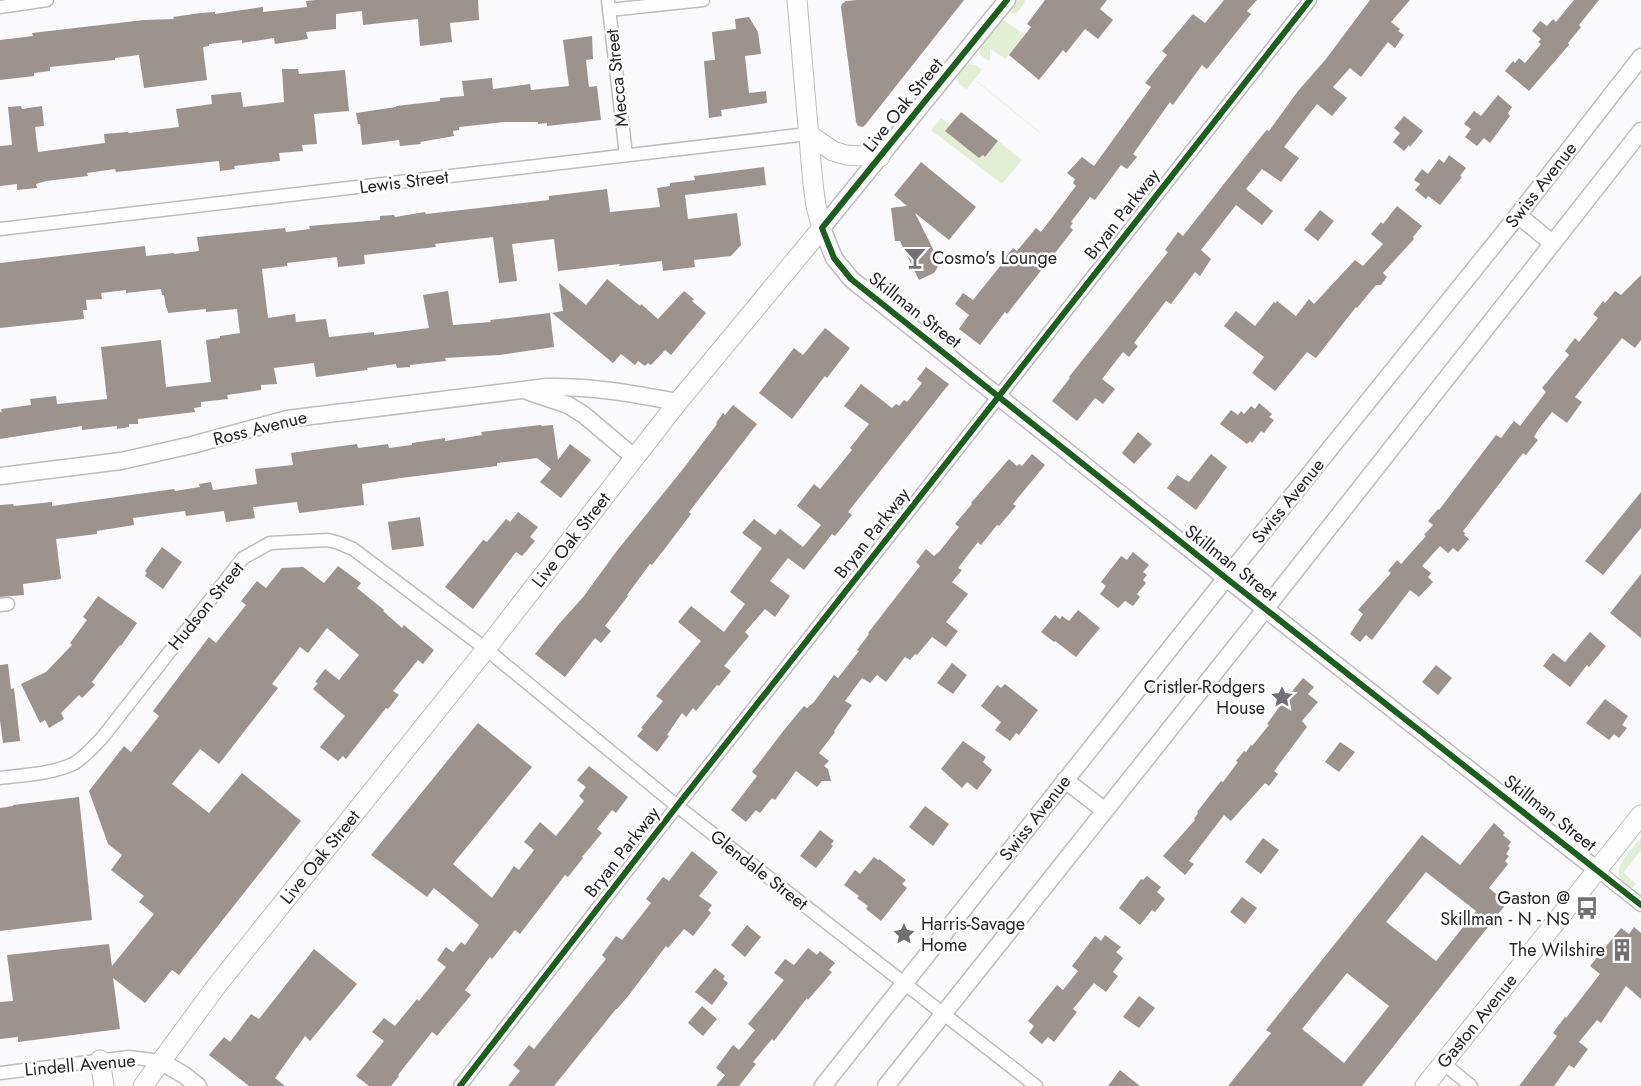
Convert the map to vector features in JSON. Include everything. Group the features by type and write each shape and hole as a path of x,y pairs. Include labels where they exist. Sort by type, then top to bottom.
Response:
{"main road":[{"name":"Skillman Street","path":"797,0 808,134 816,206 822,228"},
{"path":"808,134 833,151 880,157"},
{"name":"Live Oak Street","path":"143,1086 218,984 486,649 678,402 822,228"},
{"name":"Gaston Avenue","path":"1425,1086 1641,815"},
{"path":"100,1060 104,1086"}],"street":[{"path":"0,7 46,0"},
{"path":"609,5 703,0"},
{"name":"Bryan Parkway","path":"460,1086 677,806 1310,0"},
{"name":"Live Oak Street","path":"822,228 1002,3"},
{"name":"Mecca Street","path":"609,5 626,155"},
{"name":"Swiss Avenue","path":"823,1086 1226,578 1518,215 1641,57"},
{"path":"886,1086 1266,609 1641,131"},
{"name":"Lewis Street","path":"0,229 808,134"},
{"path":"1518,215 1552,243"},
{"name":"Skillman Street","path":"822,228 834,258 852,279 1226,578 1641,905"},
{"name":"Ross Avenue","path":"0,476 121,461 185,447 287,419 522,390 572,386 678,402"},
{"name":"Ross Avenue","path":"522,390 568,405 584,415 635,458"},
{"name":"Hudson Street","path":"0,778 53,770 74,763 86,754 102,738 243,558 270,543 328,540 353,548 486,649"},
{"name":"Glendale Street","path":"486,649 677,806 1036,1086"},
{"path":"1065,780 1104,810"},
{"name":"Lindell Avenue","path":"0,1073 129,1057 160,1061"},
{"path":"160,1061 198,1086"},
{"path":"1443,1063 1471,1086"}],"green space":[{"path":"1016,0 1024,0 1025,2 1017,13 1014,14 1009,9"},
{"path":"1000,21 1005,21 1025,35 1005,59 990,48 990,60 988,61 980,54 980,47"},
{"path":"969,64 976,65 982,70 967,89 959,84 957,78 963,68"},
{"path":"977,81 1041,133 1040,133"},
{"path":"941,118 950,125 947,129 985,157 998,141 1022,160 1002,184 931,130"},
{"path":"1641,838 1641,850 1624,872 1636,884 1631,889 1623,882 1619,870 1625,857"}],"building":[{"path":"478,0 479,20 450,23 452,42 420,46 418,19 363,25 362,11 336,14 336,29 306,32 308,39 275,44 274,38 242,43 242,40 209,44 209,46 203,47 207,80 144,88 139,55 115,58 115,60 50,67 50,71 34,73 34,76 0,80 0,40 33,36 32,33 144,20 174,19 173,17 200,13 215,12 215,14 263,7 263,12 307,7 306,1"},
{"path":"964,0 863,127 858,126 856,122 841,7 846,1"},
{"path":"1045,0 1107,0 1100,9 1113,20 1098,39 1085,29 1066,53 1063,50 1039,80 1009,55 1031,27 1027,24"},
{"path":"1224,0 1257,0 1247,11 1251,14 1207,69 1202,65 1173,105 1170,102 1133,154 1137,157 1127,169 1121,165 1095,200 1090,197 1071,222 1073,223 1070,227 1073,230 1007,314 1005,312 980,345 959,329 969,315 955,304 963,293 973,300 1013,248 1017,251 1036,228 1041,232 1076,186 1073,183 1075,179 1067,173 1082,157 1094,166 1151,87 1145,83 1167,55 1162,51 1193,14 1205,23"},
{"path":"1370,0 1410,0 1391,22 1404,35 1395,48 1388,42 1361,77 1350,68 1333,87 1347,98 1332,116 1317,104 1284,147 1299,158 1281,182 1262,169 1246,189 1273,211 1262,225 1236,205 1201,250 1211,259 1200,276 1195,272 1171,304 1166,301 1134,343 1138,346 1129,357 1123,352 1102,379 1115,389 1103,404 1095,398 1077,421 1052,401 1168,252 1165,250 1178,232 1183,236 1264,133 1267,130 1269,131"},
{"path":"1574,0 1599,0 1579,25 1581,27 1568,43 1569,45 1529,91 1505,71 1513,61 1515,63 1519,58 1525,63 1541,44 1538,42 1541,39 1532,31 1540,21 1547,26 1553,19 1556,22"},
{"path":"749,17 758,32 761,54 745,56 749,93 766,91 767,103 721,110 722,116 709,118 704,61 715,60 712,32 736,29 735,19"},
{"path":"592,36 593,59 586,60 589,87 597,86 601,120 547,126 547,123 538,124 538,122 504,122 459,127 459,130 453,131 454,136 420,142 421,144 400,146 399,140 362,145 360,124 358,124 356,113 440,101 440,98 464,96 462,81 492,78 493,89 530,84 531,90 569,86 563,40"},
{"path":"282,69 298,69 299,74 345,70 349,111 314,114 317,144 302,145 303,151 279,153 280,161 234,166 235,169 220,171 219,161 116,172 115,169 87,173 88,176 46,181 36,184 37,188 17,190 17,184 0,186 0,146 12,145 8,107 21,106 22,109 42,106 44,126 35,127 38,152 105,143 104,134 179,127 176,109 212,104 211,95 241,92 243,107 284,102"},
{"path":"1498,95 1512,107 1508,113 1510,116 1490,143 1484,138 1477,146 1465,137 1471,129 1464,124 1474,111 1481,116"},
{"path":"961,112 998,141 985,157 983,155 979,158 945,131"},
{"path":"1404,116 1423,131 1410,147 1409,145 1404,151 1393,142 1400,133 1394,128"},
{"path":"1449,155 1466,168 1460,176 1462,177 1440,205 1428,196 1426,199 1415,190 1420,184 1414,180 1422,169 1428,174 1439,159 1444,163"},
{"path":"921,162 976,207 949,240 915,213 940,263 934,273 919,280 900,241 895,241 891,208 907,206 894,195"},
{"path":"764,167 766,185 685,195 688,219 737,213 741,245 731,256 694,260 695,267 663,271 662,261 558,271 554,239 512,244 517,281 499,283 493,237 435,244 436,247 364,255 365,264 338,267 337,257 287,263 287,266 262,269 268,318 295,314 296,322 326,319 329,337 374,332 374,335 429,328 423,295 448,291 453,325 491,322 490,320 550,313 554,347 500,355 445,358 446,361 410,365 410,367 397,368 396,364 316,377 314,363 274,368 277,384 261,385 261,390 227,395 228,399 201,402 201,407 194,408 195,412 138,419 138,424 129,424 129,427 117,429 117,426 82,430 82,426 0,439 1,409 31,405 30,399 56,396 57,404 107,399 101,347 161,340 166,387 211,382 206,340 240,333 237,309 206,312 206,309 168,313 161,289 126,293 126,290 101,293 102,299 86,300 87,310 83,310 84,319 0,328 0,263 145,246 146,256 199,251 197,237 285,228 286,232 310,229 309,226 380,220 380,216 394,215 395,217 425,212 426,214 549,200 549,196 607,189 610,212 660,207 657,188 670,186 670,183 695,180 694,176"},
{"path":"1397,206 1422,226 1413,237 1414,239 1383,273 1387,277 1381,285 1376,285 1356,307 1316,358 1307,352 1275,391 1252,373 1264,357 1224,326 1236,311 1255,326 1274,302 1276,303 1277,301 1296,316 1309,299 1314,304 1355,260 1363,266 1383,244 1371,234 1381,222 1383,224"},
{"path":"1320,210 1334,221 1318,241 1304,230"},
{"path":"1641,275 1641,340 1635,348 1622,338 1575,397 1582,402 1567,423 1552,412 1534,437 1538,440 1526,455 1523,453 1463,531 1464,535 1469,539 1458,552 1453,548 1448,553 1440,546 1422,566 1431,573 1428,577 1433,582 1419,597 1410,590 1372,640 1366,635 1360,642 1350,634 1363,614 1358,610 1391,573 1388,571 1397,560 1401,564 1426,536 1424,535 1433,525 1428,521 1439,510 1496,435 1501,438 1514,421 1520,426 1546,392 1542,388 1569,355 1565,351 1575,338 1579,342 1598,318 1593,314 1603,301 1605,303 1615,291 1621,295"},
{"path":"607,279 658,319 684,291 706,313 671,355 665,350 651,365 648,363 645,366 638,361 635,365 621,354 613,363 552,313 563,311 559,283 586,305"},
{"path":"825,328 850,348 827,378 825,376 792,419 759,393 794,348 803,355"},
{"path":"926,367 949,384 848,512 852,515 835,536 832,534 804,570 788,558 770,581 790,596 775,617 765,609 745,632 749,636 724,666 731,671 696,711 693,708 686,717 682,713 657,752 637,736 643,729 641,728 663,701 656,696 701,641 678,622 691,606 724,632 745,604 730,592 762,548 742,533 754,519 775,535 780,529 803,547 821,525 797,506 814,484 820,489 852,450 850,448 869,424 844,406 861,384 892,408 896,404 899,406 904,400 907,402 922,383 917,379"},
{"path":"1259,403 1272,414 1269,417 1274,420 1264,433 1261,431 1252,443 1250,441 1247,444 1220,424 1231,410 1238,415 1241,411 1244,414 1251,406 1255,409"},
{"path":"733,405 757,424 605,626 611,631 601,643 595,638 565,677 535,654 584,596 616,552 683,469 717,424 723,413 725,415"},
{"path":"553,425 558,460 570,444 591,460 561,498 540,482 551,469 537,458 497,463 497,466 362,484 364,505 299,513 297,502 253,507 255,518 226,522 224,511 186,516 185,511 133,518 134,525 97,531 97,534 56,539 61,579 23,584 24,595 0,597 0,505 13,504 14,506 52,502 52,506 174,489 175,491 200,487 199,484 211,482 213,490 257,484 255,469 293,465 291,453 357,444 358,448 388,444 389,448 445,438 445,441 482,435 481,432"},
{"path":"1138,432 1152,444 1134,464 1122,453"},
{"path":"1032,454 1045,465 1013,504 1016,506 981,545 978,542 958,568 962,570 952,582 968,594 946,622 958,631 946,647 932,637 917,655 915,654 910,660 905,657 886,682 877,675 870,683 862,678 845,701 852,705 819,753 829,761 824,766 828,769 831,781 822,781 817,787 796,771 775,800 772,798 760,813 756,810 746,822 731,810 757,776 752,772 784,730 804,706 807,708 814,702 834,675 838,678 859,651 857,650 868,633 920,566 916,562 926,549 934,556 939,552 959,527 955,524 1009,459 1017,466 1019,464 1022,466"},
{"path":"1211,454 1227,467 1196,510 1167,488 1177,475 1189,482"},
{"path":"1641,492 1641,528 1603,575 1585,561"},
{"path":"518,512 538,527 530,537 535,541 522,556 516,552 473,609 445,587 483,540 487,542 506,519 510,522"},
{"path":"420,517 424,546 392,550 388,522"},
{"path":"162,547 182,562 163,589 145,576 147,573 145,571"},
{"path":"1133,552 1149,565 1143,572 1147,575 1143,580 1146,583 1137,594 1140,597 1133,606 1125,601 1118,608 1100,594 1106,586 1101,582 1121,556 1127,560"},
{"path":"338,566 361,583 357,588 402,628 404,625 434,650 423,664 418,660 393,691 399,695 388,709 386,708 346,759 343,756 338,761 320,747 345,716 313,689 318,683 315,682 325,669 339,680 359,655 327,628 308,653 300,647 272,684 278,688 219,764 200,749 172,784 209,813 242,773 301,821 179,975 172,970 145,1003 113,978 120,1029 18,1042 18,1037 0,1039 0,1002 13,1001 7,955 109,944 112,966 154,914 139,902 144,896 111,870 122,855 108,844 89,791 124,746 131,752 159,716 153,711 209,637 216,643 246,605 241,601 257,581 266,588 282,568 303,567 324,583"},
{"path":"1641,574 1641,638 1610,613"},
{"path":"98,596 137,623 92,682 95,685 82,698 79,695 61,713 64,719 49,728 45,720 40,723 21,684 46,672 72,645 70,643 87,620 83,617"},
{"path":"1078,610 1100,628 1076,657 1041,632 1055,615 1060,619 1062,616 1069,621"},
{"path":"1590,632 1606,646 1589,667 1587,665 1570,687 1543,666 1553,653 1565,662"},
{"path":"952,663 967,675 953,694 937,683"},
{"path":"8,664 11,689 14,688 20,741 3,743 0,720 0,665"},
{"path":"1436,665 1452,678 1438,695 1422,682"},
{"path":"1303,678 1314,687 1308,694 1318,702 1302,721 1307,727 1274,771 1278,774 1269,786 1265,783 1231,821 1224,815 1189,861 1194,864 1185,875 1163,856 1195,820 1197,812 1221,781 1223,782 1244,751 1246,752 1252,746 1269,725 1267,724"},
{"path":"1005,684 1038,710 1019,735 1016,733 1010,741 995,730 1001,722 981,706 997,685 1001,688"},
{"path":"1605,699 1628,716 1622,725 1627,728 1619,738 1614,734 1609,740 1586,723"},
{"path":"478,723 532,767 453,864 492,898 514,866 519,870 534,850 524,842 540,822 556,836 584,801 579,796 586,787 577,780 589,766 628,797 616,813 612,810 597,829 602,833 568,877 565,875 520,934 515,930 492,959 490,957 465,990 471,995 437,1036 432,1032 391,1086 369,1086 356,1076 384,1041 372,1032 384,1018 395,1026 417,999 419,1001 446,967 437,960 446,947 453,952 461,942 465,945 479,925 434,888 427,897 371,855"},
{"path":"963,741 986,757 983,762 992,770 977,790 967,782 962,788 941,769"},
{"path":"1340,742 1355,752 1339,772 1325,762"},
{"path":"79,797 92,920 0,931 0,808"},
{"path":"925,806 949,824 933,846 909,827"},
{"path":"1494,823 1505,833 1503,835 1511,842 1506,854 1509,856 1505,861 1508,864 1489,888 1507,903 1362,1086 1228,1086 1271,1033 1266,1030 1422,835 1460,865","holes":["1426,872 1476,911 1436,961 1386,922","1347,973 1389,1006 1344,1063 1302,1029"]},
{"path":"820,830 834,841 831,844 833,846 816,868 800,856"},
{"path":"1263,838 1279,850 1261,874 1245,862"},
{"path":"692,851 718,872 699,896 712,905 708,910 711,913 693,936 684,929 668,948 666,946 629,995 554,1086 508,1086 520,1071 513,1065 529,1045 534,1049 606,959 602,955 616,936 622,940 651,903 646,899 663,877 669,881"},
{"path":"874,857 906,880 902,884 907,888 881,921 866,909 868,906 857,898 859,896 844,885 855,870 860,874"},
{"path":"1147,876 1161,887 1157,892 1165,899 1155,912 1152,910 1140,925 1119,908 1141,879 1143,880"},
{"path":"1242,897 1257,908 1245,924 1230,912"},
{"path":"747,925 761,937 745,957 731,945"},
{"path":"1634,927 1641,933 1641,999 1626,986 1601,1023 1597,1020 1579,1042 1588,1049 1574,1068 1569,1065 1554,1086 1519,1086 1557,1036 1553,1033 1600,974 1590,966 1621,928 1629,934"},
{"path":"1105,935 1121,947 1116,952 1123,958 1113,972 1118,976 1106,992 1094,983 1073,1009 1077,1012 1054,1042 1048,1037 1042,1044 1029,1033 1034,1026 1028,1021 1057,985 1063,990 1078,971 1072,966 1095,936 1101,941"},
{"path":"808,948 817,955 820,951 835,963 829,970 832,972 808,1000 807,998 774,1041 772,1039 753,1062 756,1064 739,1086 716,1086 725,1075 716,1068 733,1045 739,1050 755,1030 748,1024 784,980 774,973 785,959 794,965"},
{"path":"314,949 357,984 310,1041 305,1036 275,1078 285,1086 249,1086 209,1055 224,1037 230,1042 251,1014 259,1019"},
{"path":"715,968 725,976 723,979 728,983 712,1005 695,992"},
{"path":"1139,996 1155,1008 1139,1028 1123,1017"},
{"path":"702,1006 717,1019 703,1036 688,1023"},
{"path":"1120,1070 1140,1086 1108,1086"}],"cycle path":[{"path":"1007,0 822,228 834,258 851,279 1641,905"},
{"path":"460,1086 677,806 1310,0"}],"place":[{"name":"Cosmo's Lounge","path":"915,258"},
{"name":"Cristler-Rodgers House","path":"1282,697"},
{"name":"Gaston @ Skillman - N - NS","path":"1587,908"},
{"name":"Harris-Savage Home","path":"904,934"},
{"name":"The Wilshire","path":"1622,950"}]}
